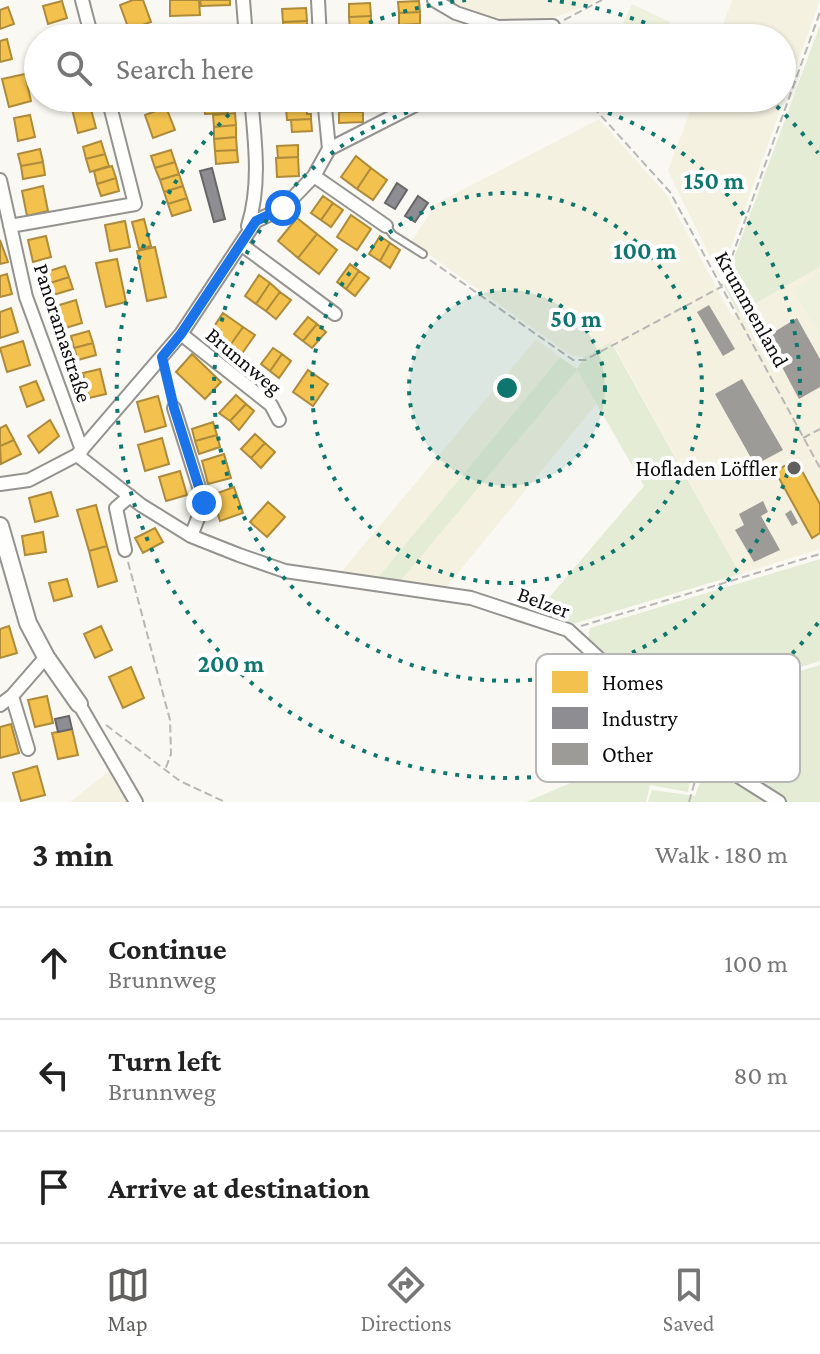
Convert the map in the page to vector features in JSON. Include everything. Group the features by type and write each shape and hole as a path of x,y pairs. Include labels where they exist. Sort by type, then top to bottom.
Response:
{"street":[{"path":"82,0 88,24"},
{"path":"243,0 245,24"},
{"path":"318,0 319,24"},
{"path":"434,0 456,13 489,24"},
{"path":"10,226 135,204 112,112"},
{"name":"Brunnweg","path":"242,245 254,208 256,151 252,112"},
{"path":"325,112 329,149 402,112"},
{"name":"Brunnweg","path":"0,484 29,480 79,452 181,334 256,221 283,208 314,176 329,149"},
{"path":"314,176 386,226"},
{"name":"Panoramastraße","path":"0,180 26,297 79,452"},
{"path":"242,245 335,314"},
{"name":"Brunnweg","path":"181,334 271,405 279,420"},
{"path":"174,408 204,503 191,536"},
{"name":"Belzer","path":"79,452 130,496 191,536 285,571 471,598 568,630 594,654"},
{"path":"125,550 116,508 130,496"},
{"path":"0,526 28,623 136,802"},
{"path":"0,705 12,696 46,657"},
{"path":"12,696 28,749"},
{"name":"Belzer","path":"747,782 779,802"}],"lane":[{"path":"386,226 393,235 423,254"}],"path":[{"path":"557,24 602,0"},
{"path":"796,79 820,12"},
{"name":"Krummenland","path":"598,112 670,192 820,468"},
{"path":"423,254 573,360 585,360 721,287 784,112"},
{"path":"162,357 174,408"},
{"path":"803,438 820,429"},
{"path":"125,550 170,720 171,754 165,770"},
{"path":"568,630 820,554"},
{"path":"104,723 180,781 225,802"},
{"path":"689,802 695,782"}],"shaded area":[{"path":"448,0 596,0 540,22 499,21 478,15"},
{"path":"732,0 820,0 796,66 796,24 723,24"},
{"path":"690,112 780,112 720,277 668,171"},
{"path":"599,119 666,194 732,316 820,267 820,549 740,574 612,342 584,357 572,356 411,242 437,203"},
{"path":"536,339 560,357 375,581 337,577"},
{"path":"577,370 597,403 444,590 398,584"},
{"path":"113,768 132,802 70,802"}],"green space":[{"path":"632,4 670,22 669,24 623,24"},
{"path":"820,25 820,267 738,313 724,285 788,112 796,112 796,90"},
{"path":"820,273 820,335 793,289"},
{"path":"611,342 740,574 569,625 536,613 644,486 577,370 398,584 375,581 560,357 577,369 584,357"},
{"path":"820,559 820,661 800,667 800,654 604,654 588,639 590,628"},
{"path":"820,665 820,802 648,802 652,790 695,796 700,782 800,782 800,671"},
{"path":"573,782 690,782 688,792 650,785 646,802 526,802"}],"building: Homes":[{"path":"143,0 151,22 127,24 120,5"},
{"path":"170,0 199,0 200,15 170,16"},
{"path":"200,0 230,0 230,5 201,6"},
{"path":"62,1 67,18 48,24 43,6"},
{"path":"419,1 420,12 399,13 398,2"},
{"path":"370,3 371,16 349,17 349,4"},
{"path":"8,7 14,24 0,29 0,10"},
{"path":"306,8 307,21 283,22 282,9"},
{"path":"420,12 420,24 399,24 399,13"},
{"path":"371,16 371,24 350,24 349,17"},
{"path":"307,21 307,24 283,24"},
{"path":"7,39 12,59 0,62 0,41"},
{"path":"24,74 24,103 9,107 2,79"},
{"path":"73,112 92,112 96,128 78,133"},
{"path":"168,112 175,130 153,138 145,115"},
{"path":"286,112 311,114 311,119 287,120"},
{"path":"339,112 363,112 363,122 339,123"},
{"path":"235,113 236,125 214,127 213,115"},
{"path":"30,115 35,137 18,141 14,118"},
{"path":"311,119 312,131 292,132 291,120"},
{"path":"236,125 236,137 214,139 214,127"},
{"path":"236,137 237,150 215,151 214,139"},
{"path":"101,141 105,154 86,159 83,147"},
{"path":"298,145 298,157 278,158 277,146"},
{"path":"40,149 43,162 21,166 18,154"},
{"path":"171,150 175,162 155,168 151,156"},
{"path":"237,150 238,162 216,164 215,151"},
{"path":"105,154 109,166 90,172 86,159"},
{"path":"356,156 371,168 357,189 341,177"},
{"path":"298,157 299,176 277,177 276,158"},
{"path":"43,162 45,175 23,179 21,166"},
{"path":"175,162 179,174 160,180 155,168"},
{"path":"112,166 116,178 97,184 94,171"},
{"path":"371,168 387,180 373,200 357,189"},
{"path":"179,174 183,186 164,192 160,180"},
{"path":"116,178 119,191 101,196 97,184"},
{"path":"43,186 48,211 27,216 22,191"},
{"path":"183,186 187,198 168,204 164,192"},
{"path":"323,196 333,203 321,220 311,213"},
{"path":"187,198 191,210 172,216 168,204"},
{"path":"333,203 343,210 331,227 321,220"},
{"path":"351,215 371,229 357,250 337,237"},
{"path":"297,218 317,234 298,258 278,241"},
{"path":"144,219 151,246 139,249 132,222"},
{"path":"125,221 130,247 110,251 105,225"},
{"path":"317,234 337,250 319,274 298,258"},
{"path":"46,236 51,257 33,262 28,240"},
{"path":"380,236 390,243 380,261 369,254"},
{"path":"0,240 8,262 0,264"},
{"path":"390,243 400,250 390,268 380,261"},
{"path":"155,247 166,297 147,301 137,251"},
{"path":"117,259 126,302 106,307 96,263"},
{"path":"350,264 359,271 346,289 337,282"},
{"path":"65,266 69,277 47,284 43,273"},
{"path":"359,271 369,278 355,296 346,289"},
{"path":"7,274 12,294 0,297 0,276"},
{"path":"259,275 270,283 256,304 245,296"},
{"path":"69,277 73,289 50,296 47,284"},
{"path":"270,283 280,292 266,311 256,304"},
{"path":"280,292 291,300 276,319 266,311"},
{"path":"76,300 82,323 62,329 56,306"},
{"path":"11,308 18,332 0,338 0,312"},
{"path":"223,313 243,327 229,347 209,334"},
{"path":"308,317 317,324 303,341 294,334"},
{"path":"317,324 326,332 312,348 303,341"},
{"path":"243,327 255,335 241,355 229,347"},
{"path":"89,331 93,343 74,348 71,336"},
{"path":"23,341 30,365 7,372 0,348"},
{"path":"93,343 96,355 78,360 74,348"},
{"path":"273,348 282,354 270,371 261,364"},
{"path":"192,354 221,382 205,399 176,372"},
{"path":"282,354 291,361 279,378 270,371"},
{"path":"100,369 106,394 89,398 83,373"},
{"path":"308,370 328,384 313,406 293,392"},
{"path":"36,381 44,400 27,407 20,387"},
{"path":"236,395 246,404 230,421 219,413"},
{"path":"158,396 166,426 145,432 137,402"},
{"path":"246,404 254,411 239,430 230,421"},
{"path":"50,420 59,436 39,453 28,436"},
{"path":"213,422 217,435 195,441 192,429"},
{"path":"6,425 14,440 0,446 0,428"},
{"path":"255,434 265,443 251,458 241,449"},
{"path":"217,435 220,447 199,454 195,441"},
{"path":"162,438 169,464 145,471 138,445"},
{"path":"14,440 21,454 1,464 0,446"},
{"path":"265,443 275,452 261,468 251,458"},
{"path":"224,454 231,478 208,484 202,461"},
{"path":"796,460 820,504 820,533 812,538 775,471"},
{"path":"180,471 187,495 166,501 159,477"},
{"path":"234,487 243,513 220,521 212,495"},
{"path":"51,492 58,516 35,522 29,498"},
{"path":"268,502 285,517 267,537 250,522"},
{"path":"96,505 107,546 89,551 77,510"},
{"path":"155,528 163,542 143,553 135,538"},
{"path":"43,532 46,552 25,555 22,536"},
{"path":"107,546 117,581 98,587 89,551"},
{"path":"67,579 72,596 54,601 49,583"},
{"path":"9,626 17,653 0,658 0,629"},
{"path":"101,626 112,650 95,658 84,634"},
{"path":"131,667 144,698 123,708 109,677"},
{"path":"47,696 53,723 35,727 28,700"},
{"path":"11,724 19,753 0,758 0,727"},
{"path":"72,729 78,755 58,759 52,733"},
{"path":"37,766 45,795 21,801 13,773"}],"building: Industry":[{"path":"212,168 225,219 214,222 200,171"},
{"path":"397,183 407,190 395,209 385,203"},
{"path":"418,196 428,203 415,222 405,216"},
{"path":"69,716 72,729 58,732 55,719"}],"building: Other":[{"path":"709,305 735,349 723,356 697,312"},
{"path":"797,318 820,359 820,387 799,399 766,337"},
{"path":"742,379 783,450 755,465 715,394"},
{"path":"763,501 768,512 761,516 780,550 754,562 735,530 744,525 739,514"},
{"path":"791,510 798,523 792,526 785,514"}],"place":[{"name":"Hofladen Löffler","path":"794,468"}],"route":[{"path":"204,503 174,408 162,357 181,334 256,221 283,208"}]}
